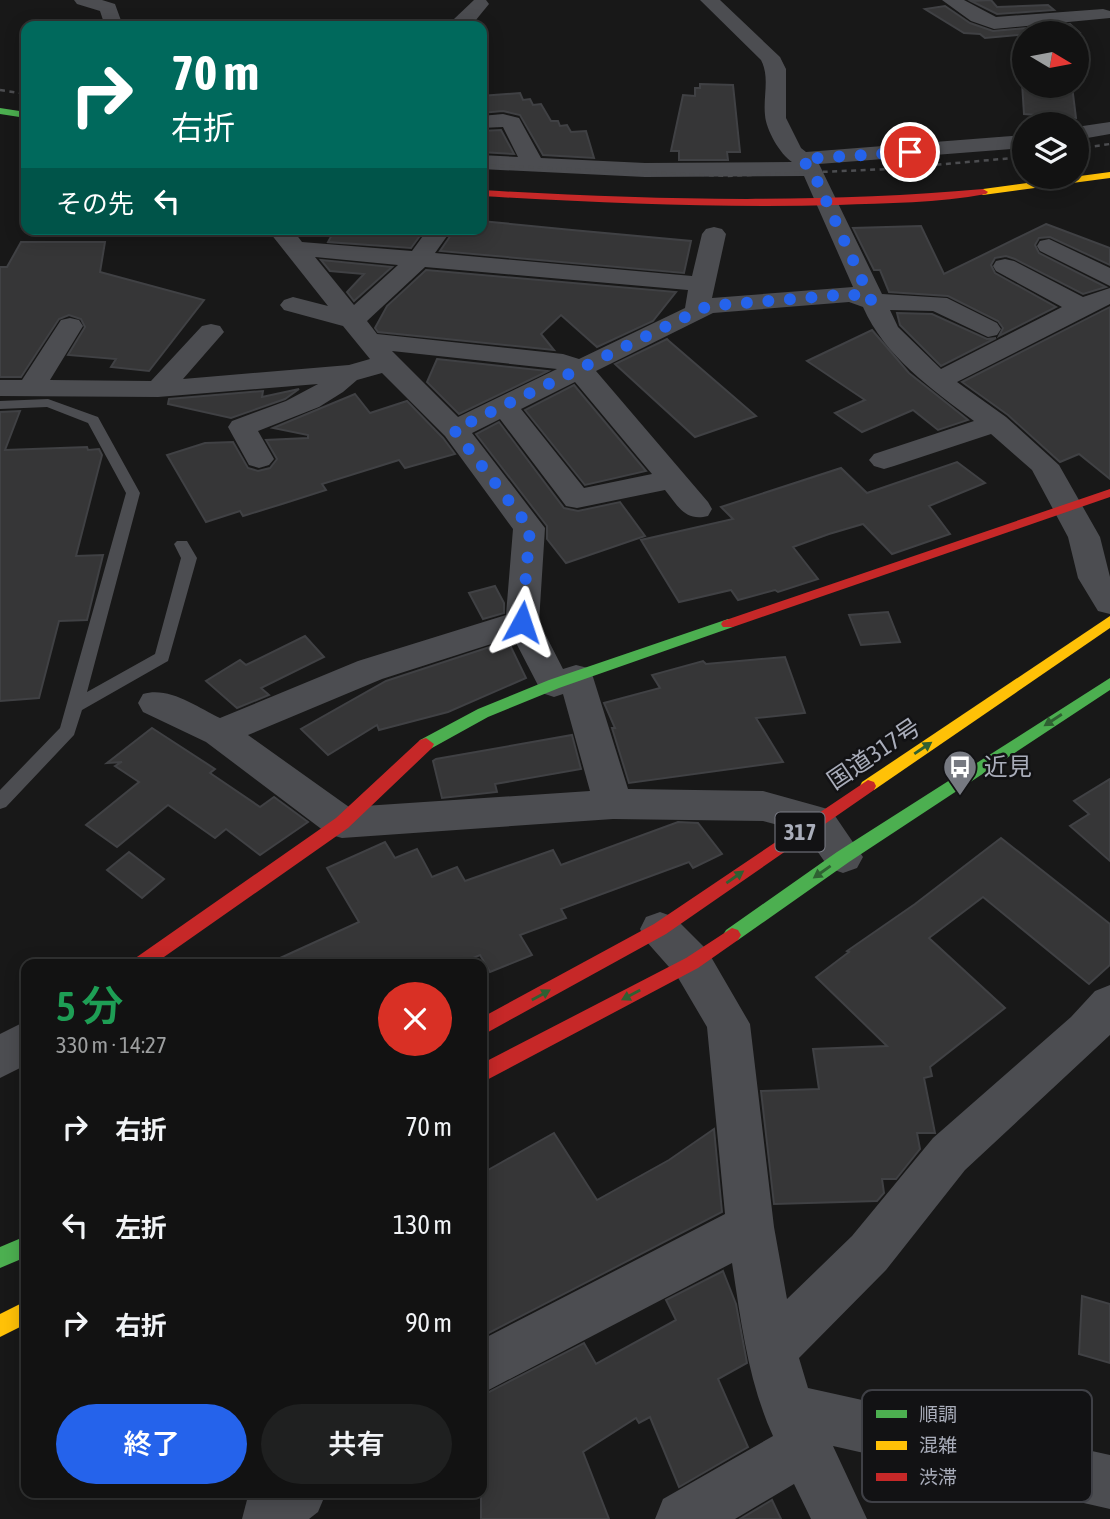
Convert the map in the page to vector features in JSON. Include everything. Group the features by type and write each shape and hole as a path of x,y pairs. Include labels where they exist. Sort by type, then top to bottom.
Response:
{"main road":[{"path":"487,193 683,204 828,204 1052,185 1110,175"},
{"path":"147,959 342,822 422,746 483,713 565,680 1110,493"},
{"name":"国道317号","path":"487,1025 660,929 1110,621"},
{"name":"317","path":"487,1070 692,963 843,857 1110,683"},
{"path":"0,1258 21,1248"},
{"path":"0,1326 21,1315"}],"street":[{"path":"83,0 108,8 112,21"},
{"path":"709,0 770,57 776,69 775,118 792,152 806,164 828,204 886,330 938,381 996,423 1044,465 1084,537 1094,578 1110,603"},
{"path":"951,0 978,18 993,23 1107,18"},
{"path":"1078,0 1107,18"},
{"path":"463,21 480,4"},
{"path":"487,121 503,120 511,123 534,166"},
{"path":"1089,132 1110,128"},
{"path":"487,162 645,170 806,164 1012,142"},
{"path":"696,311 714,233"},
{"path":"284,235 370,341 454,430 530,528 522,622 565,680 613,804"},
{"path":"259,459 242,427 336,386 351,373 436,235"},
{"path":"938,381 1082,307 1109,290 1049,246"},
{"path":"303,249 702,284"},
{"path":"1004,266 1082,307"},
{"path":"454,430 708,306 852,294 872,302 938,303 989,329"},
{"path":"293,305 370,341 563,362 579,369 697,509"},
{"path":"32,386 71,326"},
{"path":"158,389 211,332"},
{"path":"0,388 32,386 158,389 351,373"},
{"path":"504,406 577,499 674,479"},
{"path":"884,460 996,423"},
{"path":"219,733 370,670 522,622"},
{"path":"156,703 219,733 342,822 613,804 763,806 817,821 843,857"},
{"path":"660,929 692,963 728,1024 750,1227 771,1350 797,1429 839,1519"},
{"path":"771,1350 869,1252 949,1154 1086,1031 1110,1004"},
{"path":"0,1058 21,1044"},
{"path":"487,1365 750,1227"},
{"path":"683,1519 797,1429 862,1440"},
{"path":"1092,1479 1110,1482"}],"lane":[{"path":"0,405 48,404 93,421 133,494 68,731 0,802"},
{"path":"75,706 162,657 189,558 182,544"}],"building":[{"path":"991,0 997,7 1048,5 1054,10 997,14 971,1"},
{"path":"945,6 970,23 993,31 1012,29 1012,36 985,38 980,34 964,33 925,9"},
{"path":"700,84 733,85 740,152 727,152 728,160 679,160 679,151 671,151 683,95 695,96 695,88 700,88"},
{"path":"520,93 523,100 530,99 533,105 541,104 551,121 558,121 560,126 567,125 571,132 586,131 594,158 543,155 520,115 503,111 487,112 487,96"},
{"path":"1023,98 1074,98 1075,112 1024,112"},
{"path":"501,130 514,154 487,152 487,131"},
{"path":"487,222 691,241 684,273 440,251 451,235 487,235"},
{"path":"1046,224 1110,248 1110,265 1050,237 1039,238 1035,245 1039,253 1106,287 1083,294 1015,259 1006,256 995,258 991,265 995,273 1056,307 999,336 1003,328 998,321 948,296 889,292 880,270 874,270 853,228 921,226 944,274"},
{"path":"332,235 421,235 411,248 328,242"},
{"path":"21,242 105,242 100,272 204,300 149,371 111,367 116,359 68,355 85,327 81,319 69,315 59,319 21,377 0,377 0,267 7,267"},
{"path":"321,260 392,267 354,301 347,292 364,274 330,271"},
{"path":"426,270 676,292 653,321 597,347 561,315 541,334 554,350 378,332 375,328 387,306"},
{"path":"1110,307 1110,479 1079,454 1060,462 1008,415 962,382"},
{"path":"897,313 932,314 987,339 996,338 941,366 900,325"},
{"path":"872,330 909,373 968,420 938,430 913,410 862,432 835,413 865,400 807,361"},
{"path":"667,339 756,416 695,437 615,364"},
{"path":"437,359 548,371 459,414 427,382"},
{"path":"574,385 646,471 585,485 525,410"},
{"path":"299,389 285,399 231,418 168,404 169,399 263,391 262,397"},
{"path":"355,394 370,413 407,401 455,454 405,468 399,460 322,484 326,490 243,516 240,511 206,522 167,455 205,443 233,442 248,468 258,471 270,468 277,459 266,440 308,438 308,435 273,428"},
{"path":"20,411 5,450 87,447 88,450 99,449 102,455 76,556 103,555 87,620 59,621 39,698 0,701 0,412"},
{"path":"499,422 564,508 578,511 620,502 645,536 566,563 547,539 547,526 476,434"},
{"path":"957,462 985,483 929,506 950,534 892,554 863,524 829,534 793,547 818,579 778,592 775,590 738,600 731,590 679,602 641,540 733,519 721,507 841,468 867,493"},
{"path":"495,586 504,603 504,613 483,619 469,593"},
{"path":"888,612 900,642 861,645 849,615"},
{"path":"305,636 324,657 261,688 269,695 237,708 206,681 240,660 246,665"},
{"path":"508,641 526,678 448,712 379,730 377,725 328,755 301,729 386,681"},
{"path":"785,657 805,713 756,718 783,762 629,783 612,728 615,728 604,703 660,688 652,675 703,661 706,664"},
{"path":"152,728 215,769 210,773 260,807 274,797 308,822 260,855 226,829 215,838 168,805 117,847 86,825 139,782 115,766 122,762 107,763"},
{"path":"572,735 581,769 495,784 497,792 442,798 433,761 436,759"},
{"path":"1110,779 1110,861 1070,826 1089,814 1074,801"},
{"path":"678,822 698,823 722,854 693,868 689,862 561,909 566,918 520,935 532,955 490,972 487,959 482,959 480,955 471,959 278,959 359,922 327,868 385,842 395,858 417,849 432,877 457,867 465,881 553,850 561,865"},
{"path":"1001,838 1110,924 1110,965 1089,984 983,897 929,938 1005,1008 930,1067 932,1076 924,1078 935,1133 917,1133 920,1149 896,1179 882,1179 884,1193 877,1201 774,1204 761,1091 819,1089 813,1049 887,1046 816,977 849,952 847,951 915,904"},
{"path":"129,852 164,879 142,898 107,870"},
{"path":"714,1129 722,1212 487,1334 487,1171 554,1133 597,1200 669,1160"},
{"path":"723,1271 736,1304 747,1363 718,1379 748,1447 679,1487 650,1417 639,1423 636,1418 583,1452 609,1519 481,1519 481,1498 487,1498 487,1393 584,1343 596,1364 676,1320 666,1300"},
{"path":"1082,1296 1110,1304 1110,1363 1079,1354"},
{"path":"772,1500 781,1519 740,1519"}],"railway":[{"path":"0,90 21,93"},
{"path":"1089,147 1110,144"},
{"path":"487,165 727,176 889,169 1012,158"}],"traffic: fast":[{"path":"0,111 21,114"},
{"path":"426,744 483,713 554,684 728,624"},
{"path":"732,935 843,857 1110,683"},
{"path":"0,1258 21,1248"}],"traffic: slow":[{"path":"983,192 1110,175"},
{"path":"868,786 1110,621"},
{"path":"0,1326 21,1315"}],"traffic: jam":[{"path":"487,193 669,202 795,203 920,198 983,192"},
{"path":"728,624 1110,493"},
{"path":"147,959 342,823 426,744"},
{"path":"487,1025 660,929 868,786"},
{"path":"487,1071 692,963 732,935"}],"place":[{"name":"近見","path":"960,797"}],"route":[{"path":"522,622 530,528 454,430 708,306 852,294 872,302 814,174 802,159 910,152"}]}
